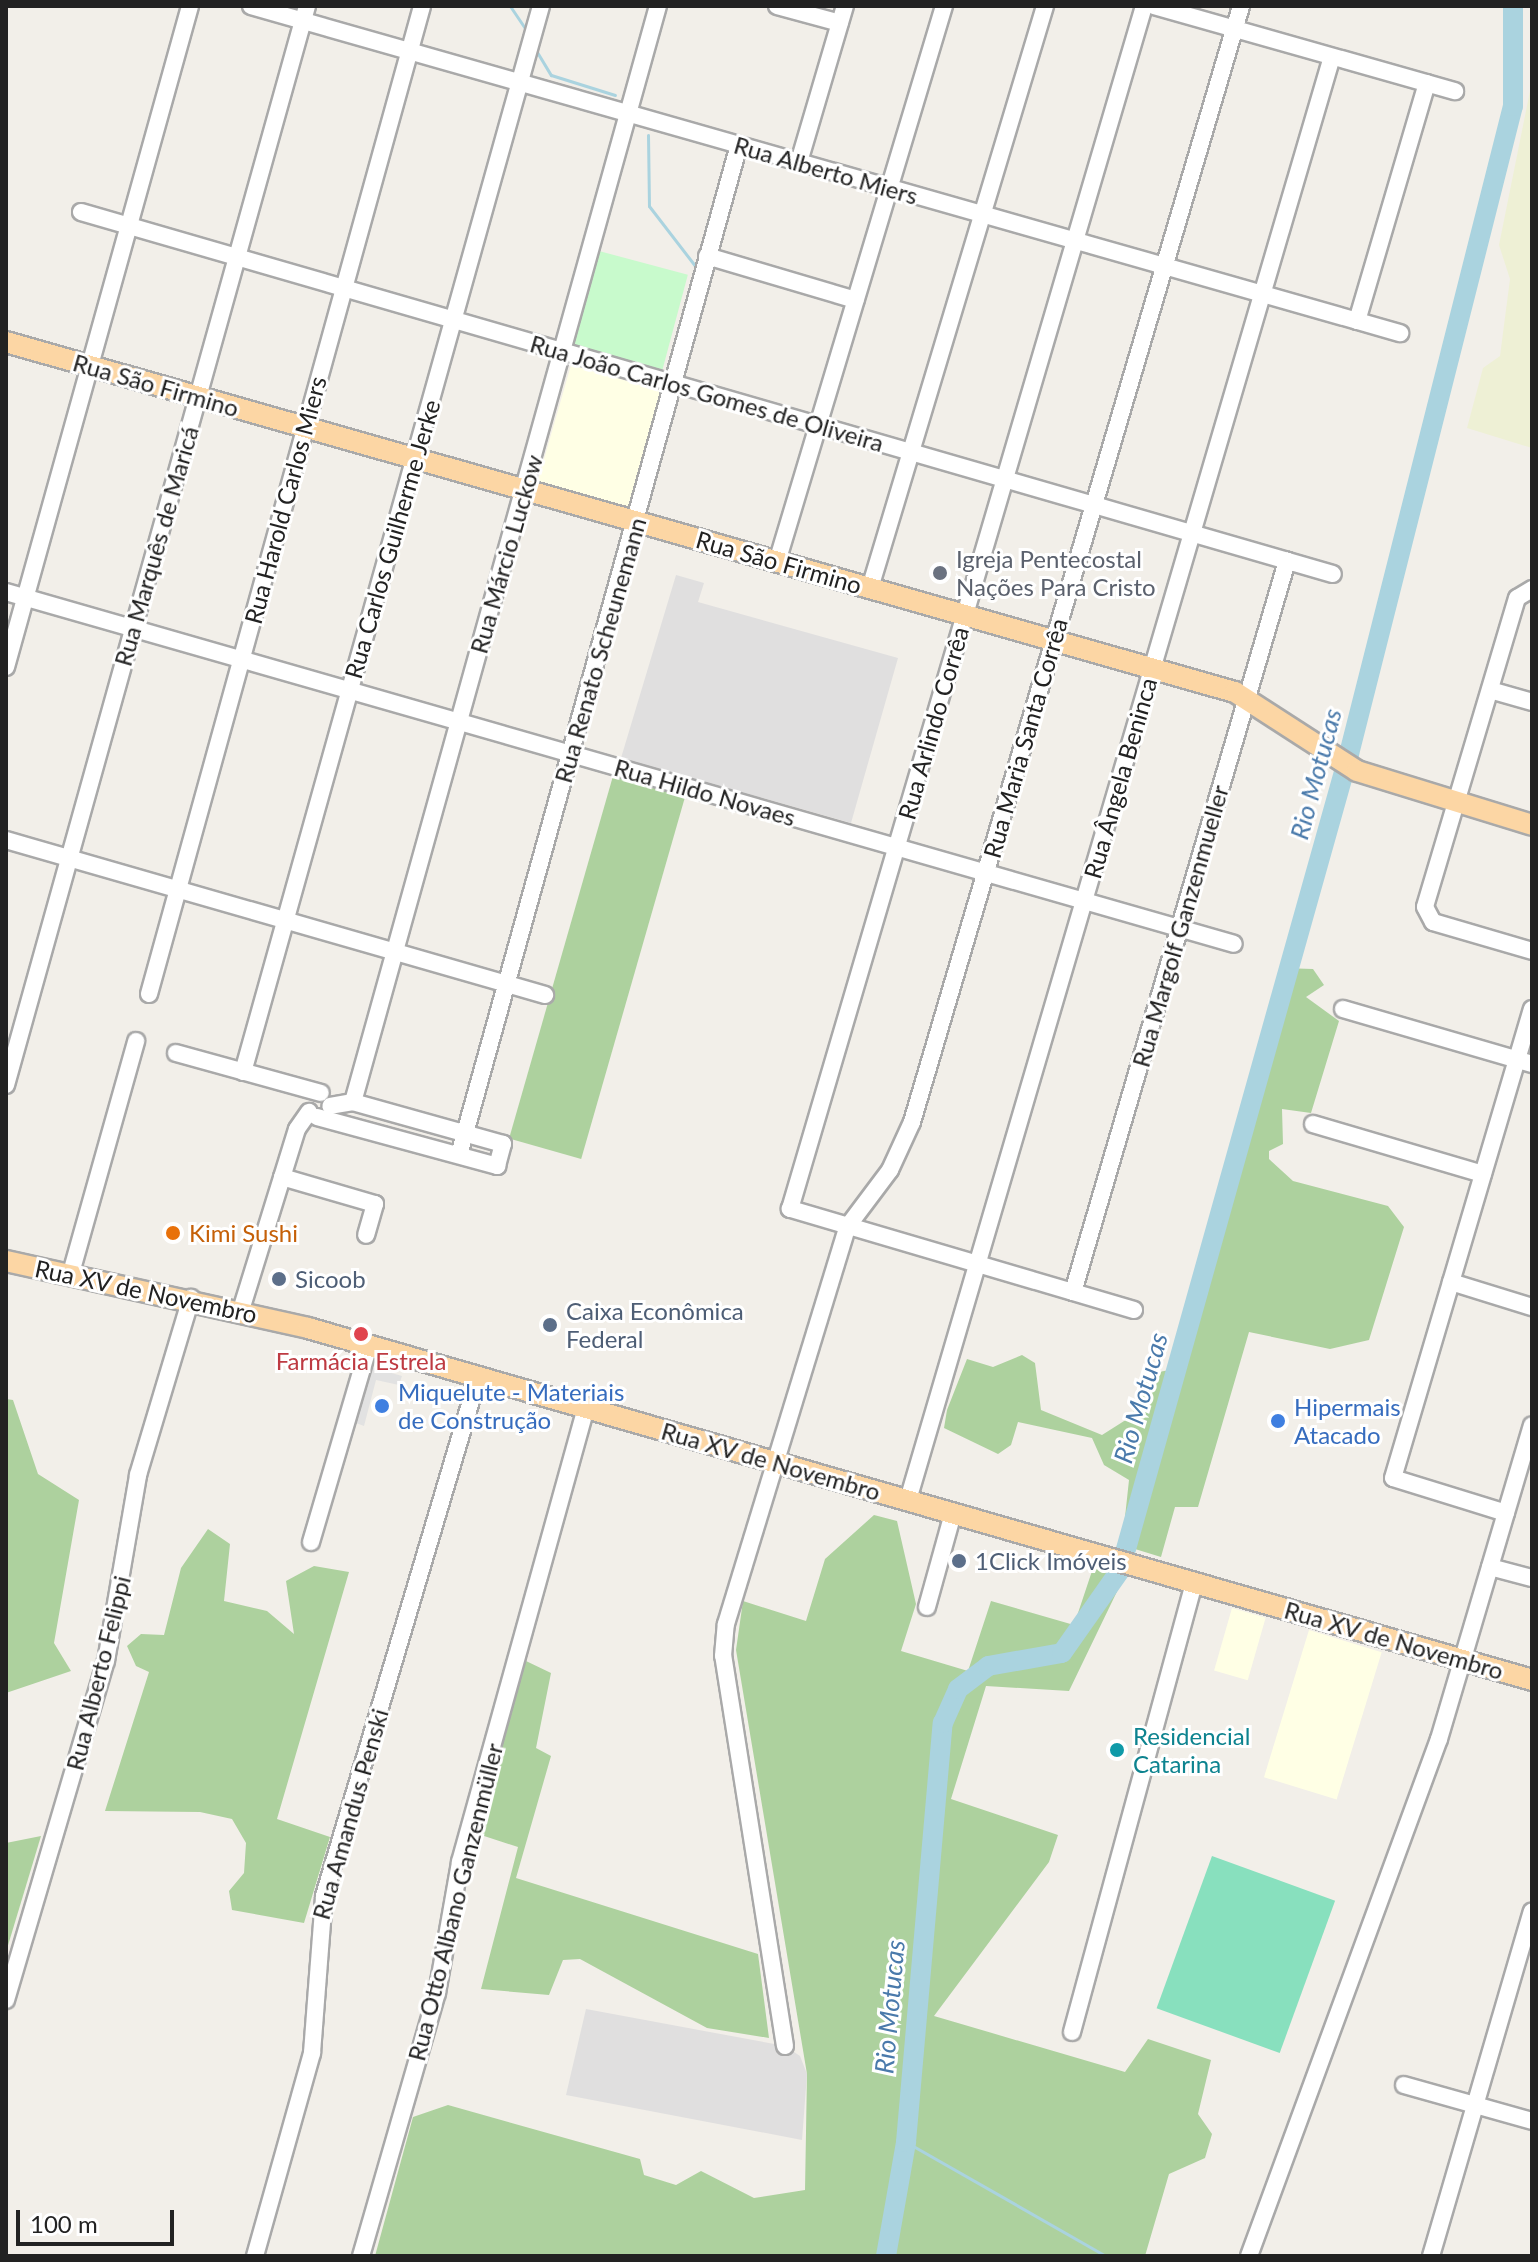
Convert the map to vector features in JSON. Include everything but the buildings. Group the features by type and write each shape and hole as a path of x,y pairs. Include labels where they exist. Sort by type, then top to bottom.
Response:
{"main road":[{"name":"Rua São Firmino","path":"6,342 1247,697 1357,771 1532,825"},
{"name":"Rua XV de Novembro","path":"6,1261 191,1298 369,1345 1532,1680"}],"street":[{"path":"6,667 190,6"},
{"name":"Rua Alberto Miers","path":"251,6 305,13 410,51 1400,333"},
{"name":"Rua Harold Carlos Miers","path":"149,994 422,6"},
{"name":"Rua Carlos Guilherme Jerke","path":"243,1072 541,6"},
{"name":"Rua Márcio Luckow","path":"353,1102 658,6"},
{"path":"777,6 840,23"},
{"path":"799,162 845,6"},
{"path":"777,562 944,6"},
{"path":"870,588 1045,6"},
{"name":"Rua Arlindo Corrêa","path":"848,1226 790,1209 1144,6"},
{"path":"1154,6 1455,91"},
{"name":"Rua Maria Santa Corrêa","path":"785,2046 723,1644 848,1226 906,1140 1241,6"},
{"name":"Rua Marquês de Maricá","path":"6,1085 305,13"},
{"name":"Rua Ângela Beninca","path":"908,1500 1332,57"},
{"path":"1357,321 1427,83"},
{"name":"Rua Renato Scheunemann","path":"459,1155 739,145"},
{"name":"Rua João Carlos Gomes de Oliveira","path":"81,212 1333,574"},
{"path":"707,256 856,300"},
{"name":"Rua Margolf Ganzenmueller","path":"1073,1292 1287,561"},
{"path":"1532,589 1517,598 1456,803 1428,917 1532,951"},
{"name":"Rua Hildo Novaes","path":"6,592 1234,944"},
{"path":"1490,690 1532,702"},
{"path":"6,840 545,995"},
{"path":"1343,1009 1524,1062"},
{"path":"1506,1513 1393,1478 1483,1174 1524,1062 1532,1009"},
{"path":"71,1273 136,1041"},
{"path":"176,1053 243,1072 320,1107 497,1166 503,1144 353,1102 320,1107"},
{"path":"241,1310 282,1177 320,1107"},
{"path":"1313,1124 1483,1174"},
{"path":"282,1177 375,1204 366,1235"},
{"path":"848,1226 1134,1310"},
{"path":"1451,1282 1532,1307"},
{"name":"Rua Alberto Felippi","path":"6,2000 106,1661 138,1475 191,1298"},
{"path":"311,1542 369,1345"},
{"name":"Rua Amandus Penski","path":"255,2256 312,2053 324,1896 478,1377"},
{"name":"Rua Otto Albano Ganzenmüller","path":"361,2256 440,1985 460,1862 586,1408"},
{"path":"1249,2256 1463,1660 1531,1430"},
{"path":"927,1607 953,1513"},
{"path":"1490,1567 1532,1578"},
{"path":"1072,2032 1194,1583"},
{"path":"1431,2256 1532,1911"},
{"path":"1404,2085 1532,2121"}],"shaded area":[{"path":"1532,81 1532,448 1467,428 1483,368 1500,356 1510,279 1499,245"},
{"path":"571,365 661,391 627,512 536,486"},
{"path":"676,575 704,583 698,602 898,658 851,823 621,758"},
{"path":"371,1367 402,1376 399,1385 376,1380 364,1426 356,1423"},
{"path":"1232,1608 1266,1618 1248,1680 1214,1670"},
{"path":"1309,1630 1382,1652 1337,1799 1264,1777"},
{"path":"586,2009 785,2046 800,2056 807,2074 802,2140 566,2095"}],"green space":[{"path":"599,251 688,275 663,369 574,346"},
{"path":"613,776 685,797 581,1159 509,1138"},
{"path":"1282,968 1313,969 1324,985 1306,997 1339,1021 1311,1113 1282,1109 1283,1144 1269,1151 1269,1159 1293,1181 1388,1206 1404,1227 1369,1340 1330,1349 1249,1332 1198,1507 1175,1507 1161,1557 1122,1545 1129,1480 1104,1465 1092,1438 1018,1422 1011,1445 998,1454 944,1428 947,1410 967,1359 993,1367 1022,1355 1035,1363 1041,1410 1102,1435 1132,1416 1141,1375 1170,1370"},
{"path":"6,1399 13,1400 38,1474 79,1500 54,1643 71,1671 6,1693"},
{"path":"874,1515 897,1521 916,1604 901,1651 968,1671 991,1601 1074,1625 1093,1568 1124,1577 1069,1691 986,1686 951,1799 1058,1835 1049,1862 934,2016 1125,2072 1148,2039 1211,2060 1198,2114 1212,2134 1205,2158 1169,2174 1145,2256 375,2256 413,2117 448,2105 640,2159 644,2175 676,2185 701,2171 754,2198 805,2190 807,2074 736,1650 743,1601 806,1621 825,1559"},
{"path":"208,1529 230,1544 224,1601 267,1611 294,1634 286,1581 314,1566 349,1572 277,1819 330,1837 304,1923 232,1910 229,1891 244,1873 246,1843 232,1819 200,1812 105,1811 149,1672 136,1666 127,1646 141,1634 164,1635 181,1568"},
{"path":"526,1661 551,1673 536,1748 551,1756 516,1878 758,1954 769,2038 707,2028 580,1959 563,1960 549,1995 481,1989 518,1847 481,1835 478,1824"},
{"path":"41,1836 6,1952 6,1843"},
{"path":"1212,1856 1335,1901 1280,2053 1157,2008"}],"waterway":[{"path":"510,6 528,33"},
{"name":"Rio Motucas","path":"1126,1549 1349,754 1513,106 1513,6"},
{"path":"537,52 551,75 615,95"},
{"path":"648,135 649,206 696,267 688,299"},
{"name":"Rio Motucas","path":"886,2256 906,2142 943,1723 958,1689 988,1666 1062,1653 1119,1572"},
{"path":"906,2142 1106,2256"}],"place":[{"name":"Igreja Pentecostal Nações Para Cristo","path":"940,573"},
{"name":"Kimi Sushi","path":"173,1233"},
{"name":"Sicoob","path":"279,1279"},
{"name":"Caixa Econômica Federal","path":"550,1325"},
{"name":"Farmácia Estrela","path":"361,1334"},
{"name":"Miquelute - Materiais de Construção","path":"382,1406"},
{"name":"Hipermais Atacado","path":"1278,1421"},
{"name":"1Click Imóveis","path":"959,1561"},
{"name":"Residencial Catarina","path":"1117,1750"}]}
